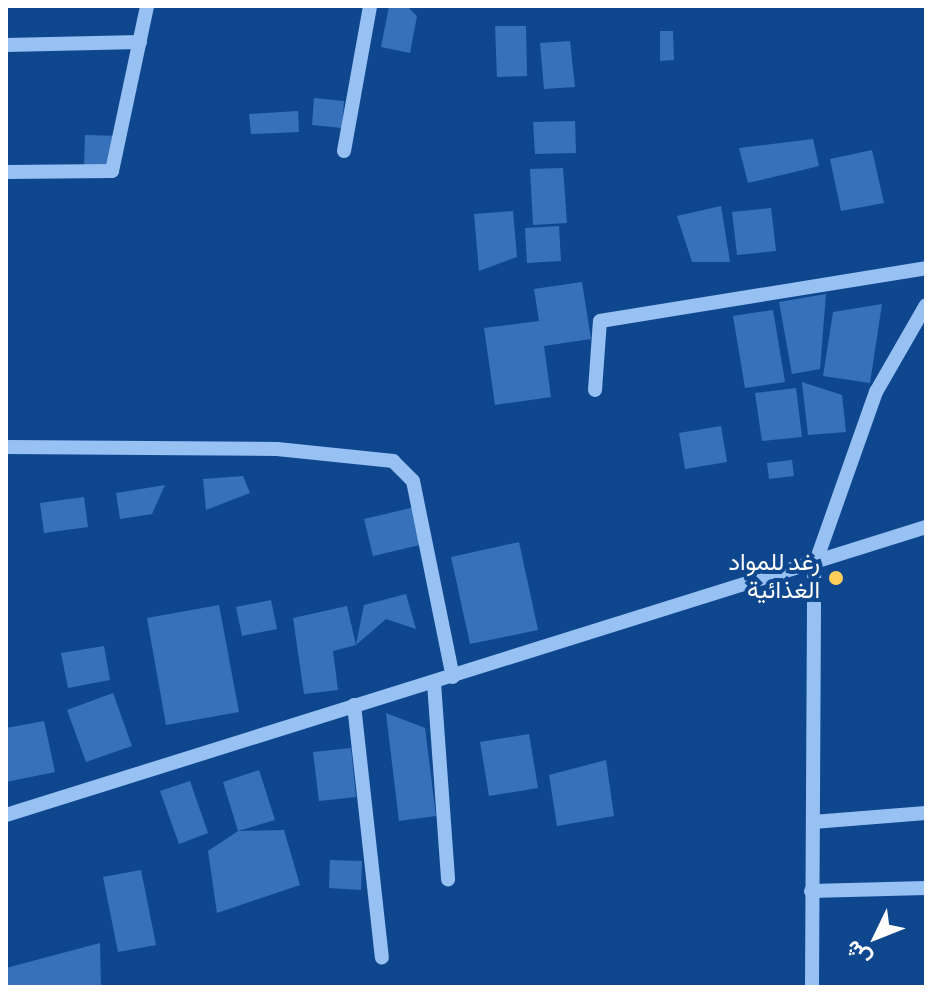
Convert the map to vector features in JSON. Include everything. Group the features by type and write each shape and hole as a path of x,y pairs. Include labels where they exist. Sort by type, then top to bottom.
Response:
{"street":[{"path":"6,172 112,171 147,6"},
{"path":"344,151 370,6"},
{"path":"6,45 140,42"},
{"path":"595,390 600,321 926,268"},
{"path":"812,987 814,567 876,392 926,305"},
{"path":"6,447 277,449 393,461 413,481 453,677"},
{"path":"6,815 354,705 814,567 926,527"},
{"path":"434,683 448,880"},
{"path":"354,705 382,957"},
{"path":"813,822 926,813"},
{"path":"811,891 926,888"}],"building":[{"path":"389,6 407,6 417,16 410,53 381,47"},
{"path":"495,26 526,26 527,76 497,77"},
{"path":"660,31 673,31 674,60 660,61"},
{"path":"570,41 575,87 544,89 540,43"},
{"path":"314,98 344,101 342,128 312,125"},
{"path":"298,111 299,132 251,134 249,114"},
{"path":"575,121 576,153 535,154 533,122"},
{"path":"85,135 120,136 105,168 84,166"},
{"path":"813,139 819,166 748,183 739,148"},
{"path":"872,150 884,203 841,211 830,159"},
{"path":"563,168 567,223 533,225 530,169"},
{"path":"721,206 730,262 692,262 677,216"},
{"path":"771,208 776,251 737,255 732,212"},
{"path":"513,211 517,257 479,271 474,214"},
{"path":"559,226 561,261 527,263 525,228"},
{"path":"582,282 591,339 544,346 551,397 495,405 484,328 539,321 534,289"},
{"path":"826,294 820,369 792,374 779,302"},
{"path":"882,304 870,383 823,376 833,312"},
{"path":"773,310 785,382 745,388 733,316"},
{"path":"802,382 842,395 846,432 808,435"},
{"path":"796,388 802,437 762,441 755,393"},
{"path":"721,426 727,462 685,469 679,433"},
{"path":"792,460 794,476 769,479 767,463"},
{"path":"243,476 250,493 206,510 203,479"},
{"path":"165,485 152,514 120,519 116,493"},
{"path":"84,497 88,527 44,533 40,503"},
{"path":"415,507 424,544 373,556 364,519"},
{"path":"519,542 538,630 470,644 451,557"},
{"path":"406,594 416,629 386,619 356,645 364,605"},
{"path":"271,600 277,629 242,636 236,607"},
{"path":"219,605 239,712 166,725 147,618"},
{"path":"347,606 356,645 333,651 338,690 304,694 293,618"},
{"path":"104,646 110,680 68,688 61,653"},
{"path":"113,693 132,746 86,762 67,710"},
{"path":"386,713 425,728 436,816 399,821"},
{"path":"44,721 55,772 6,782 6,728"},
{"path":"529,734 538,788 489,796 480,742"},
{"path":"351,748 356,797 319,801 313,752"},
{"path":"606,760 614,816 557,826 549,775"},
{"path":"259,770 275,820 238,831 223,782"},
{"path":"190,781 208,833 179,844 160,791"},
{"path":"284,830 300,885 217,913 208,851 238,831"},
{"path":"330,860 362,861 361,890 329,888"},
{"path":"141,870 156,945 118,952 103,877"},
{"path":"100,943 101,987 8,987 6,968"}],"place":[{"name":"رغد للمواد الغذائية","path":"836,578"}]}
